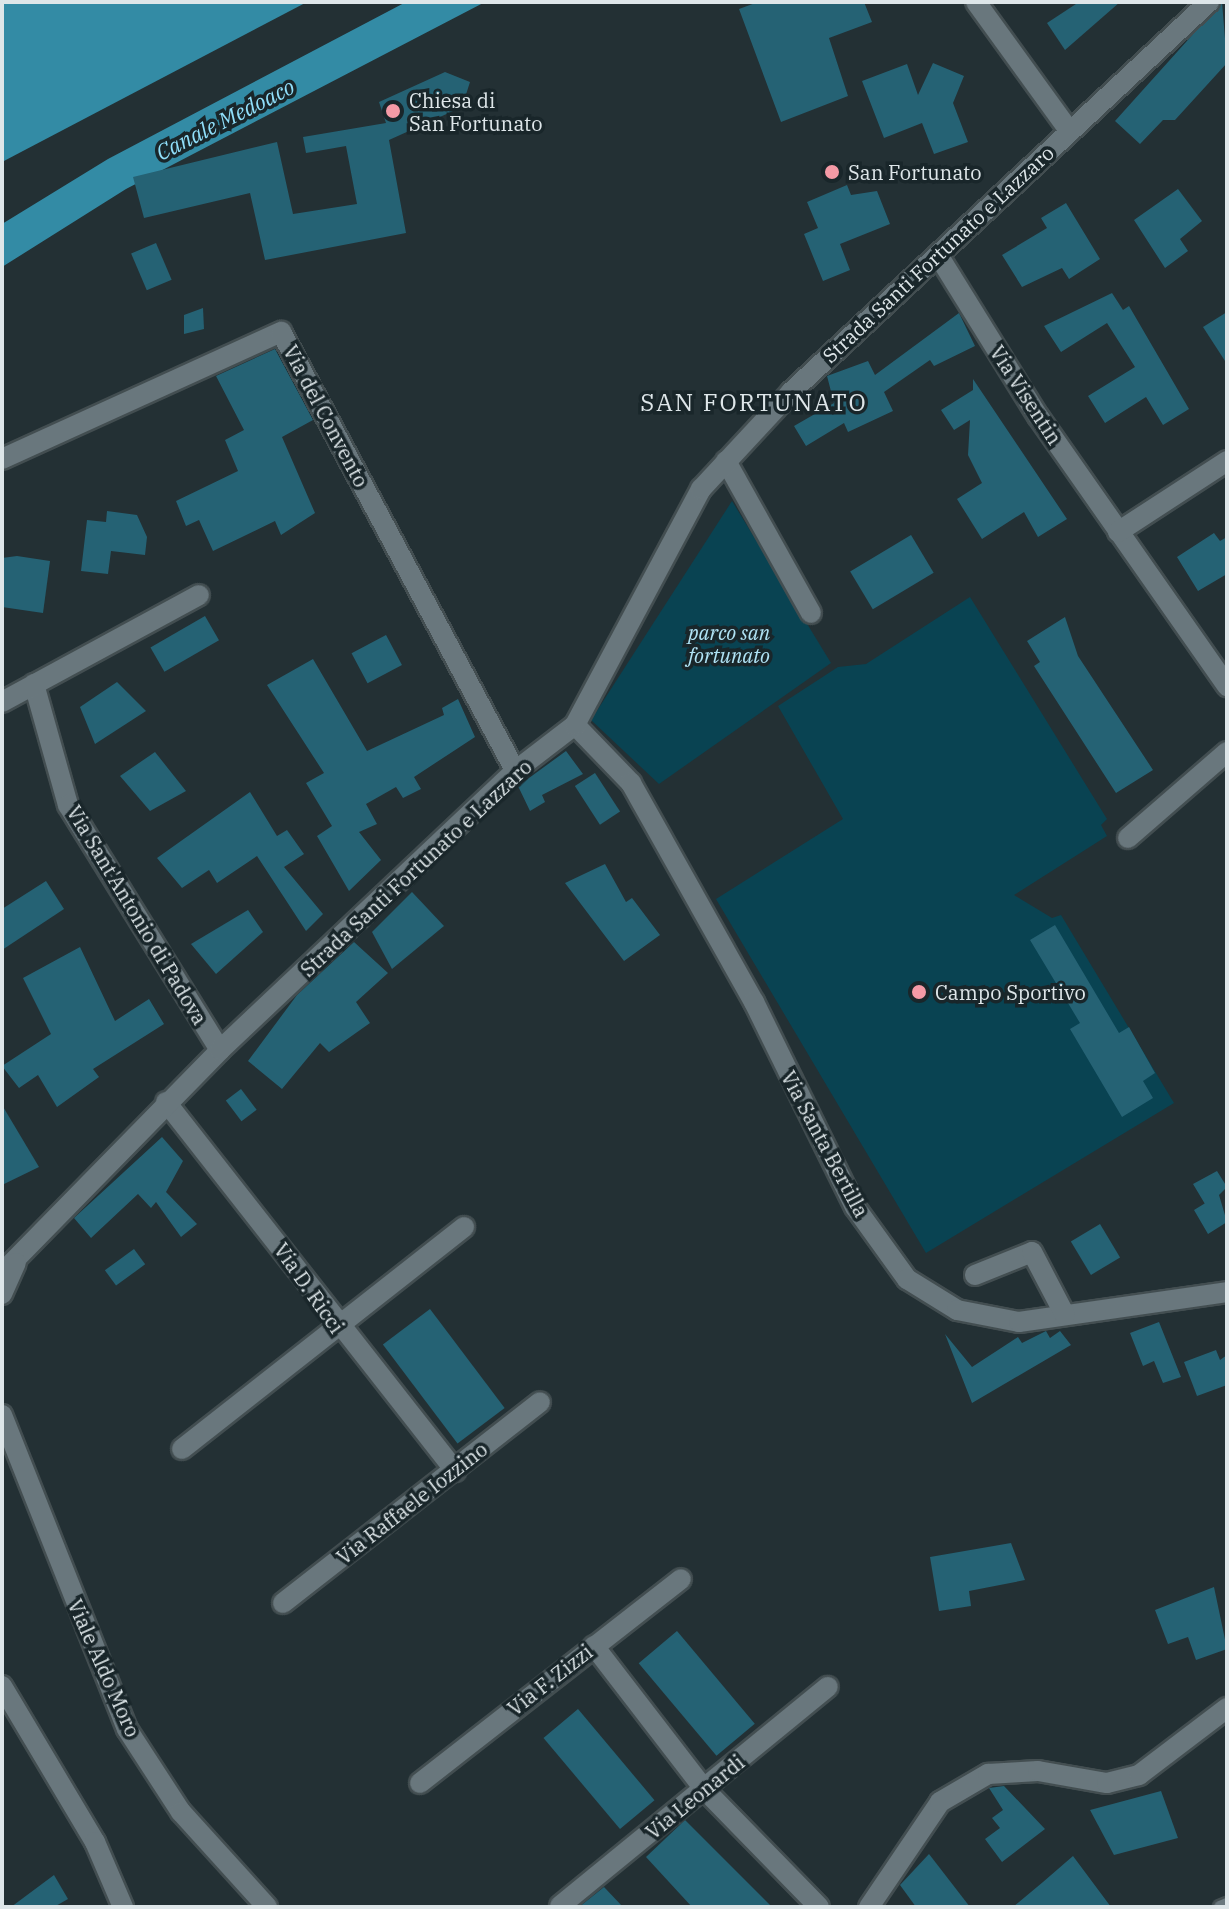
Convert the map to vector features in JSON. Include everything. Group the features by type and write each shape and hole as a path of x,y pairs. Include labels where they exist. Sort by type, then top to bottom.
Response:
{"street":[{"path":"976,2 1070,132"},
{"name":"Strada Santi Fortunato e Lazzaro","path":"2,1294 7,1266 166,1102 515,771 575,725 701,489 726,461 938,255 1209,2"},
{"name":"Via Visentin","path":"938,255 1118,532 1227,686"},
{"name":"Via del Convento","path":"2,459 281,332 515,771"},
{"path":"726,461 811,613"},
{"path":"1118,532 1227,461"},
{"path":"2,702 199,595"},
{"name":"Via Sant'Antonio di Padova","path":"34,684 68,805 220,1050"},
{"name":"Via Santa Bertilla","path":"575,725 631,783 754,1002 855,1207 907,1279 957,1310 1019,1322 1227,1292"},
{"path":"1128,838 1227,752"},
{"name":"Via D. Ricci","path":"166,1102 336,1328 455,1471"},
{"path":"182,1449 464,1227"},
{"path":"975,1275 1032,1252 1065,1315"},
{"name":"Via Raffaele Iozzino","path":"283,1603 540,1402"},
{"name":"Viale Aldo Moro","path":"2,1415 26,1488 127,1729 181,1812 267,1907"},
{"name":"Viale Aldo Moro","path":"2,1451 26,1488"},
{"name":"Via F. Zizzi","path":"420,1783 681,1579"},
{"path":"594,1646 705,1790 819,1907"},
{"path":"2,1686 95,1842 123,1907"},
{"name":"Via Leonardi","path":"560,1906 828,1687"},
{"path":"869,1907 940,1802 988,1774 1038,1771 1107,1783 1139,1775 1227,1708"}],"lane":[{"path":"1220,1907 1227,1904"}],"green space":[{"name":"parco san fortunato","path":"732,501 831,663 659,784 591,720"},
{"path":"970,597 1107,819 1101,825 1107,836 1014,895 1052,918 1061,915 1174,1103 926,1253 716,899 843,819 778,706 838,667 866,664"}],"water":[{"path":"2,2 307,2 2,162"},
{"name":"Canale Medoaco","path":"406,2 485,2 126,189 2,267 2,224 108,159"}],"building":[{"path":"758,2 864,2 872,22 829,38 848,96 781,122 739,9"},
{"path":"1079,2 1120,2 1065,50 1047,23"},
{"path":"1222,2 1227,63 1175,120 1163,120 1140,144 1115,121"},
{"path":"933,63 964,76 953,103 968,142 934,154 922,123 884,138 862,81 907,64 918,95"},
{"path":"445,72 470,82 462,107 389,140 406,233 265,260 250,193 144,218 133,177 277,142 293,214 357,204 346,146 306,153 303,137 386,123 379,102"},
{"path":"847,185 851,195 877,191 890,224 840,244 850,270 823,281 804,234 818,228 807,202"},
{"path":"1178,189 1202,221 1180,239 1188,251 1165,268 1134,220"},
{"path":"1066,203 1100,259 1069,279 1062,268 1022,287 1002,255 1047,228 1041,218"},
{"path":"156,243 172,280 147,290 131,254"},
{"path":"1112,293 1123,310 1129,306 1189,409 1163,425 1146,397 1105,423 1088,396 1135,367 1107,323 1061,352 1044,326"},
{"path":"203,308 204,329 184,334 184,315"},
{"path":"1227,312 1227,364 1203,327"},
{"path":"959,313 975,346 934,366 930,360 884,392 893,411 848,432 844,423 806,446 794,426 834,403 827,376 868,361 875,375"},
{"path":"275,349 313,420 282,437 315,513 281,535 275,521 213,551 199,520 186,526 176,501 238,471 225,440 244,430 216,376"},
{"path":"973,379 1067,519 1038,537 1024,512 982,539 957,499 982,483 968,455 970,420 954,430 941,410 973,390"},
{"path":"107,511 137,515 147,537 145,555 111,551 108,574 81,571 87,520 106,522"},
{"path":"1214,533 1220,541 1227,537 1227,574 1198,591 1177,557"},
{"path":"911,535 934,573 873,609 850,572"},
{"path":"17,556 50,561 43,613 2,607 2,558"},
{"path":"205,616 219,640 164,672 150,648"},
{"path":"1065,617 1078,656 1153,770 1116,793 1034,666 1040,662 1027,641"},
{"path":"386,635 402,665 368,683 352,653"},
{"path":"313,659 367,751 444,715 442,708 458,699 475,737 414,777 421,789 403,798 396,787 366,804 377,824 359,832 381,860 349,891 317,836 332,826 306,783 324,773 267,685"},
{"path":"117,682 146,711 95,744 80,707"},
{"path":"566,751 583,774 542,795 545,802 530,811 518,786"},
{"path":"155,752 186,791 150,811 120,776"},
{"path":"595,773 620,812 600,825 575,786"},
{"path":"250,792 277,836 287,830 304,854 284,867 323,914 306,931 257,856 217,883 209,870 182,888 157,858"},
{"path":"605,864 626,902 632,898 660,935 624,961 565,883"},
{"path":"46,881 64,909 2,950 2,909"},
{"path":"412,892 444,926 392,969 372,932"},
{"path":"248,910 263,932 216,974 191,944"},
{"path":"1055,925 1119,1033 1129,1027 1155,1073 1143,1081 1153,1098 1122,1117 1070,1029 1080,1023 1030,940"},
{"path":"354,942 388,973 356,1002 370,1023 329,1052 320,1043 282,1089 248,1061 297,995"},
{"path":"80,947 115,1021 149,999 164,1024 93,1069 99,1077 57,1107 38,1075 19,1088 2,1066 51,1034 23,978"},
{"path":"241,1089 257,1110 241,1121 226,1100"},
{"path":"2,1105 39,1167 2,1185"},
{"path":"162,1137 183,1161 166,1192 197,1224 181,1237 156,1202 151,1208 138,1194 91,1238 74,1218"},
{"path":"1217,1171 1227,1187 1219,1195 1227,1222 1208,1234 1194,1210 1205,1203 1193,1184"},
{"path":"1100,1224 1120,1257 1091,1275 1071,1242"},
{"path":"134,1249 145,1264 116,1286 105,1270"},
{"path":"430,1309 505,1408 458,1444 383,1345"},
{"path":"1159,1322 1181,1377 1163,1383 1154,1361 1143,1366 1130,1333"},
{"path":"1046,1331 1050,1338 1060,1331 1071,1345 972,1403 945,1334 972,1367 1018,1337 1022,1343"},
{"path":"1216,1350 1220,1360 1227,1355 1227,1385 1197,1396 1184,1362"},
{"path":"1011,1543 1025,1580 969,1591 971,1606 939,1611 930,1557"},
{"path":"1214,1587 1227,1649 1196,1660 1188,1637 1168,1644 1155,1610"},
{"path":"677,1631 755,1724 716,1756 639,1663"},
{"path":"578,1709 654,1800 620,1829 544,1738"},
{"path":"1004,1786 1045,1829 1002,1862 985,1839 1000,1828 992,1818 1003,1810 989,1788"},
{"path":"1161,1791 1178,1838 1114,1855 1090,1810"},
{"path":"685,1820 772,1907 692,1907 646,1857"},
{"path":"929,1854 970,1907 916,1907 900,1885"},
{"path":"1073,1856 1111,1907 1013,1907 1043,1882"},
{"path":"54,1875 68,1899 54,1907 11,1907"},
{"path":"604,1887 623,1907 579,1907"}],"place":[{"name":"Chiesa di San Fortunato","path":"393,111"},
{"name":"San Fortunato","path":"832,172"},
{"name":"Campo Sportivo","path":"919,992"}],"district":[{"name":"SAN FORTUNATO","path":"754,403"}]}
